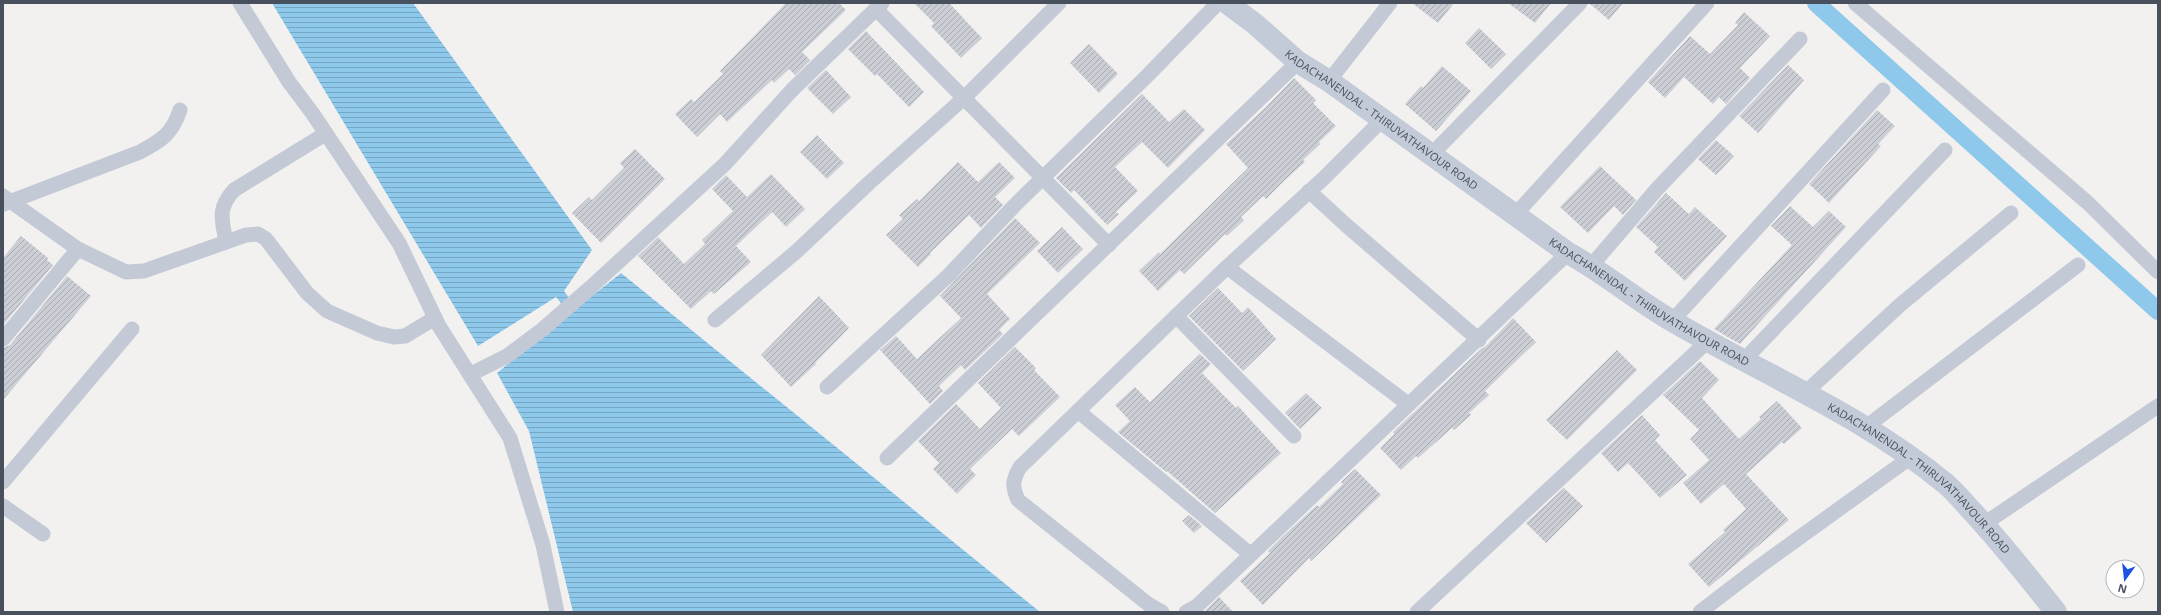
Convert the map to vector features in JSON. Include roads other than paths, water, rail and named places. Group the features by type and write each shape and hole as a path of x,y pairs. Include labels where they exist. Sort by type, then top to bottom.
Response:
{"main road":[{"name":"KADACHANENDAL - THIRUVATHAVOUR ROAD","path":"1227,3 1255,24 1298,62 1329,81 1568,253 1591,266 1672,321 1743,361 1806,392 1866,427 1911,457 1947,484 1984,524 2056,612"}],"street":[{"path":"240,3 280,68 399,243 435,318 510,438 543,545 557,612"},
{"path":"715,320 797,251 869,183 964,98 1059,3"},
{"path":"827,387 949,275 1042,179 1218,3"},
{"path":"1329,81 1390,3"},
{"path":"1514,215 1707,3"},
{"path":"1855,3 2088,203 2158,272"},
{"path":"1431,155 1577,4"},
{"path":"471,374 507,356 543,329 590,288 725,164 792,90 879,6 964,98 1042,179 1109,245"},
{"path":"1591,266 1657,188 1800,39"},
{"path":"887,458 1298,62"},
{"path":"1672,321 1883,90"},
{"path":"6,200 140,152 159,142 175,125 180,110"},
{"path":"1162,612 1148,604 1018,500 1012,487 1014,477 1020,467 1382,120"},
{"path":"226,242 221,211 224,200 234,190 326,134"},
{"path":"1743,361 1945,150"},
{"path":"1309,191 1479,340"},
{"path":"6,200 78,249 126,272 144,271 246,235 258,234 273,247 307,293 327,311 377,333 394,337 405,336 435,318"},
{"path":"1806,392 1900,305 2011,213"},
{"path":"3,339 78,249"},
{"path":"1186,612 1197,606 1408,404 1479,340 1568,253"},
{"path":"1866,427 2078,265"},
{"path":"1227,267 1408,404"},
{"path":"1176,316 1294,436"},
{"path":"3,482 132,330"},
{"path":"1417,612 1708,341"},
{"path":"1984,524 2158,406"},
{"path":"1078,411 1250,554"},
{"path":"1700,612 1760,566 1911,457"},
{"path":"3,506 43,534"}],"water":[{"path":"272,3 413,3 592,250 564,291 577,308 621,273 1040,612 573,612 529,431 497,373 569,313 556,297 478,346"}],"waterway":[{"path":"1816,3 2158,311"}]}
